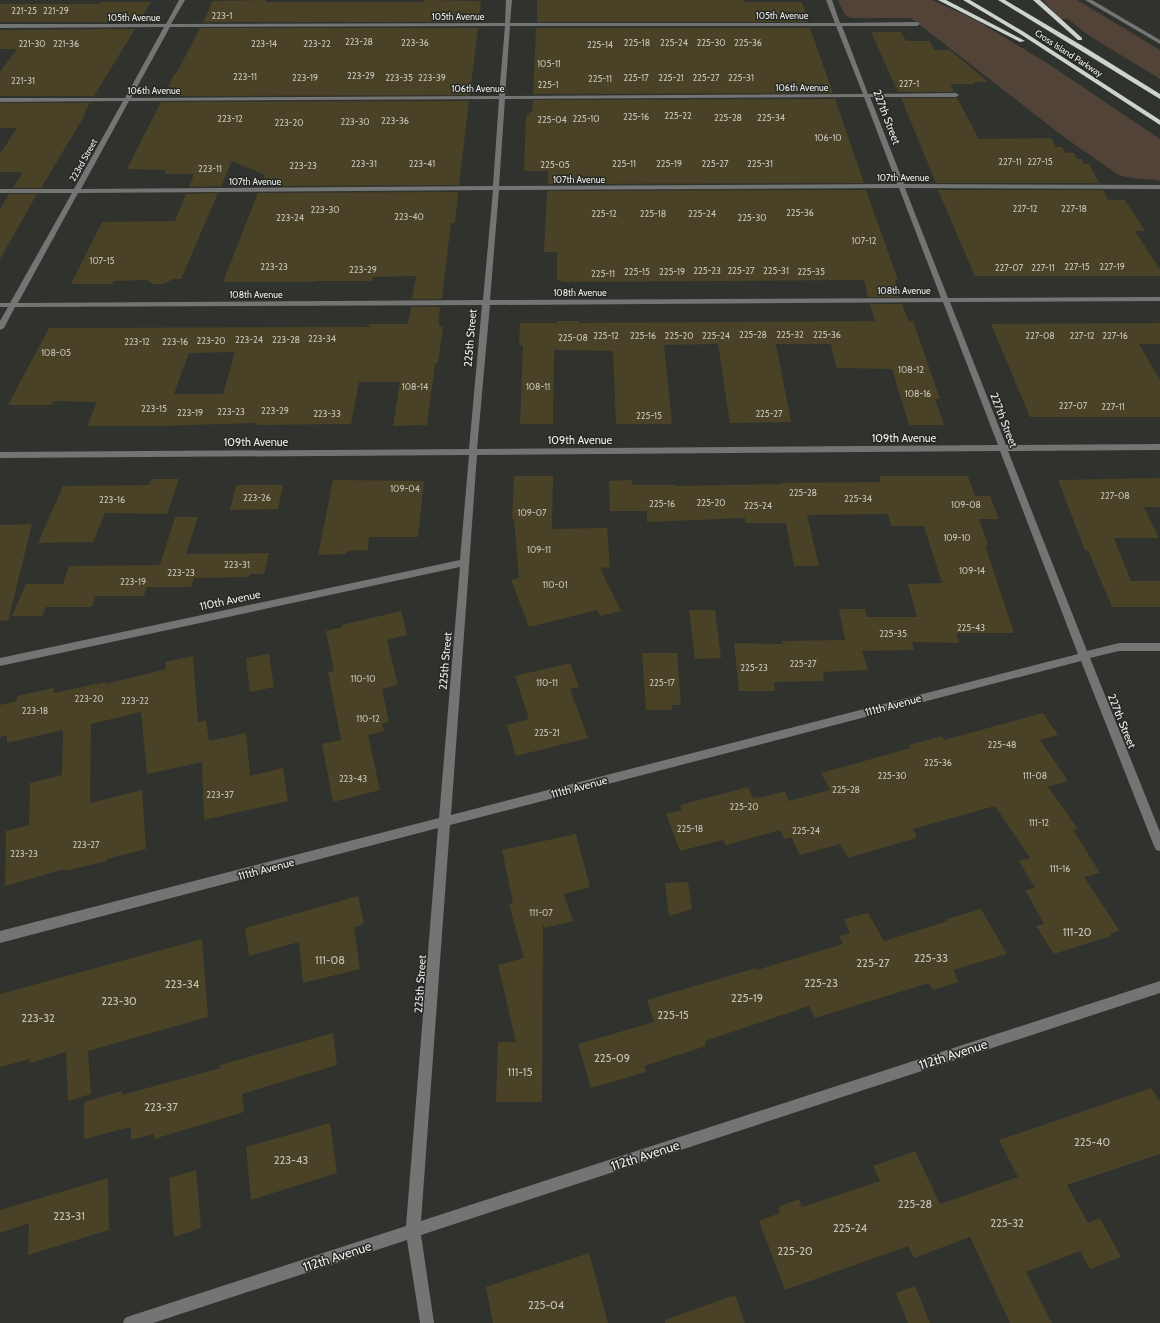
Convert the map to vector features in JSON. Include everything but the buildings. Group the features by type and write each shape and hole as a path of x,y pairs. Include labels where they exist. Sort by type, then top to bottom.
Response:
{"highway":[{"path":"941,0 1076,69"},
{"name":"Cross Island Parkway","path":"966,0 1022,33 1160,123"},
{"name":"Cross Island Parkway","path":"1001,0 1120,71 1160,97"},
{"path":"1036,0 1056,19 1120,71"},
{"path":"1137,82 1160,93"},
{"path":"1140,110 1160,128"}],"street":[{"name":"223rd Street","path":"0,328 182,0"},
{"name":"225th Street","path":"427,1323 413,1231 484,303 496,188 501,97 509,0"},
{"name":"227th Street","path":"829,0 1084,656 1160,846"},
{"path":"1088,0 1160,42"},
{"path":"1100,0 1114,8"},
{"name":"105th Avenue","path":"0,26 917,24"},
{"name":"106th Avenue","path":"0,100 956,95"},
{"name":"107th Avenue","path":"0,191 901,186 1159,187"},
{"name":"108th Avenue","path":"0,305 1160,299"},
{"name":"109th Avenue","path":"0,455 1160,447"},
{"name":"110th Avenue","path":"0,662 465,562"},
{"name":"111th Avenue","path":"0,937 1119,647 1160,647"},
{"name":"112th Avenue","path":"130,1323 1160,987"}],"shaded area":[{"path":"838,0 932,0 976,20 1047,63 1160,139 1160,181 1117,174 1064,137 911,18 851,18 845,15"},
{"path":"1043,0 1077,0 1160,50 1160,79 1088,35 1068,19 1060,19"}]}
